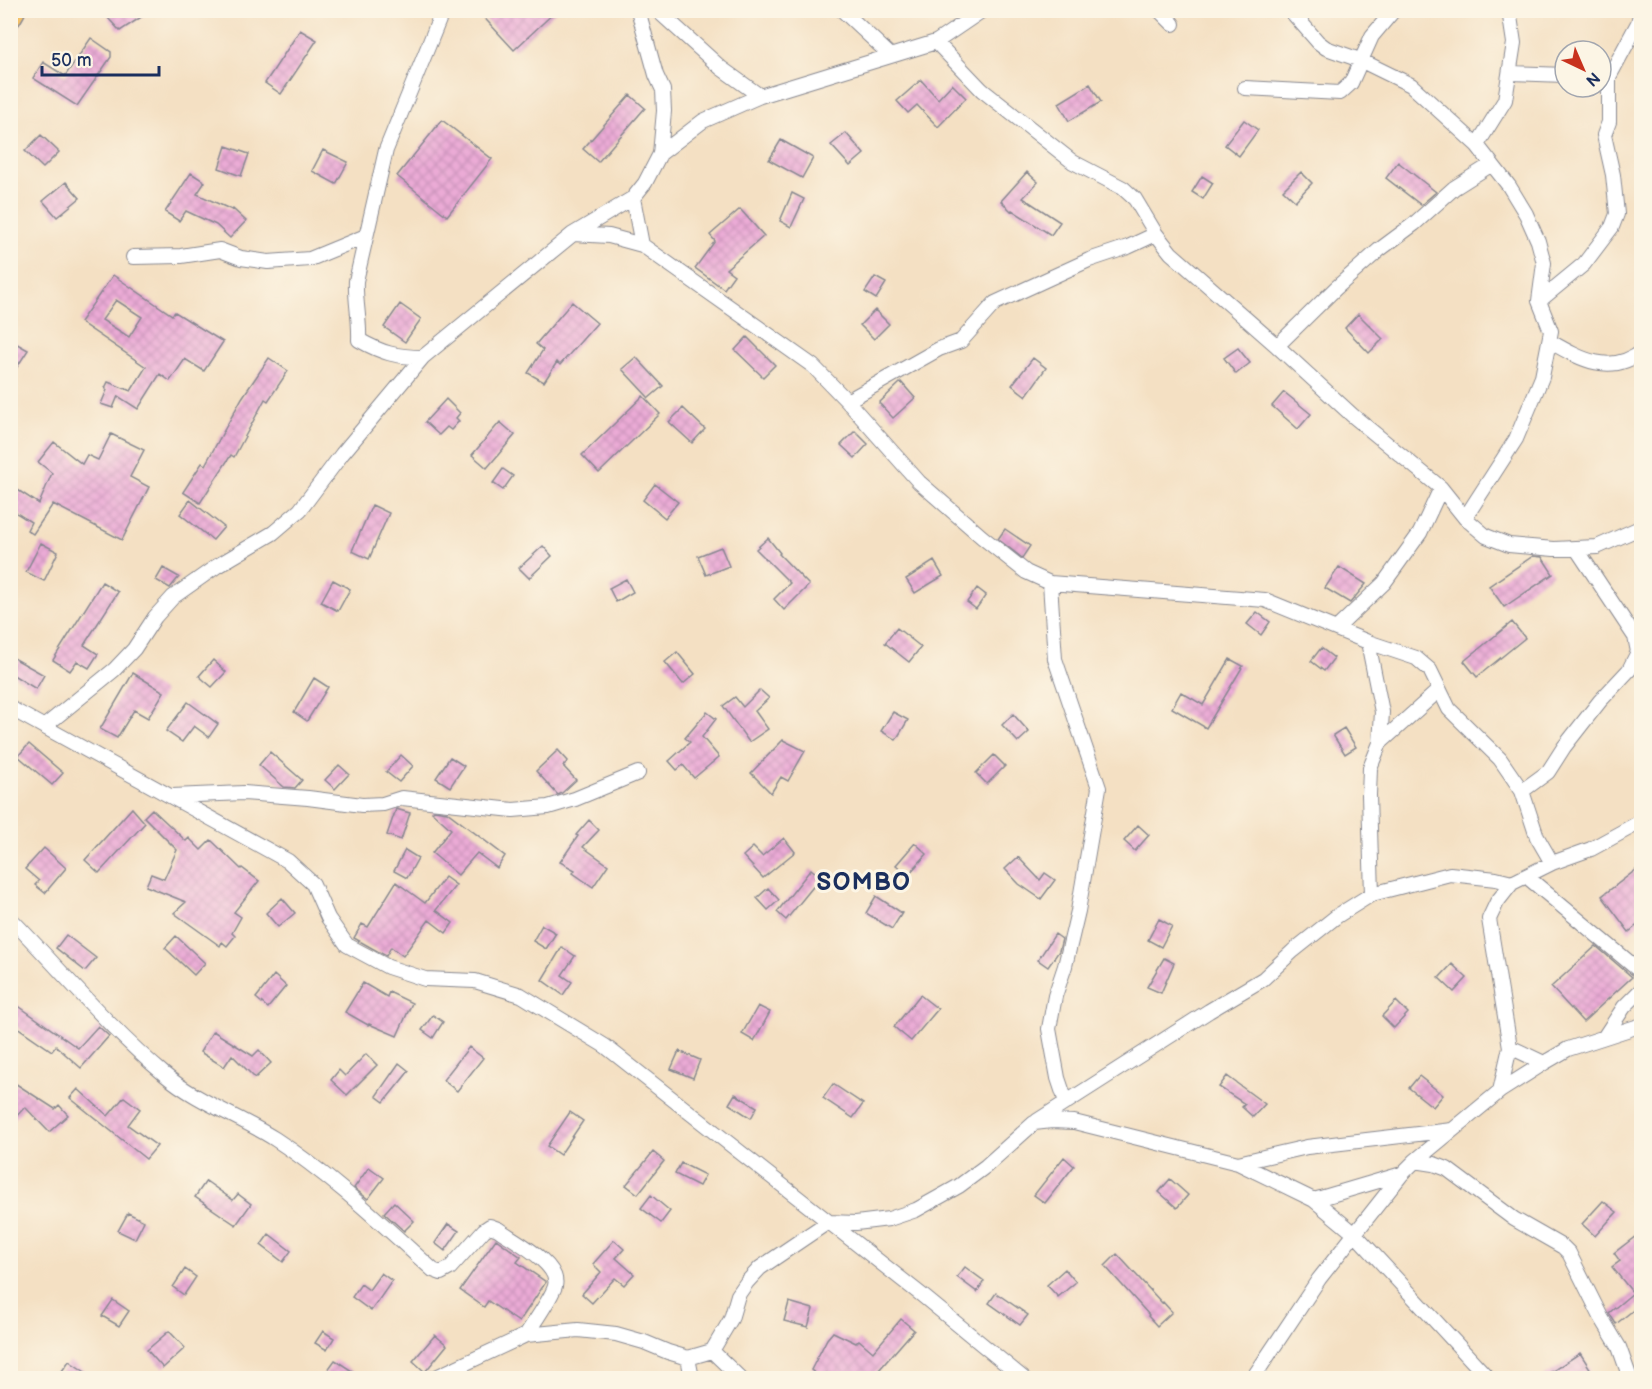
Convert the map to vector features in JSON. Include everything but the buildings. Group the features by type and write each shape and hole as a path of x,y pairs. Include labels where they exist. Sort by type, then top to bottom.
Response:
{"main road":[{"path":"10,17 14,10"}],"street":[{"path":"423,357 401,357 380,351 359,340 360,314 356,302 356,281 386,150 443,10"},
{"path":"45,726 114,670 173,597 217,566 273,533 300,510 342,454 423,357 573,234 633,198 645,183 660,153 664,111 663,90 656,75 638,10"},
{"path":"657,10 721,68 760,96"},
{"path":"842,10 891,56"},
{"path":"660,153 703,121 760,96 936,42 983,10"},
{"path":"1159,10 1173,24"},
{"path":"1290,10 1326,48 1360,60 1412,85 1477,145 1509,186 1526,214 1538,241 1544,263 1539,301 1551,331 1542,377 1516,439 1465,518"},
{"path":"1245,88 1340,93 1351,82 1372,36 1394,10"},
{"path":"1477,145 1505,100 1514,43 1509,10"},
{"path":"1613,64 1638,23 1641,10"},
{"path":"936,42 982,90 1073,162 1123,188 1135,199 1156,234 1171,253 1352,415 1441,488 1465,518 1486,536 1509,545 1554,549 1597,547 1641,527"},
{"path":"1510,73 1553,75"},
{"path":"1539,301 1584,264 1612,227 1617,214 1613,175 1605,135 1608,122 1606,99"},
{"path":"1277,346 1379,250 1454,188 1492,164"},
{"path":"633,198 642,245"},
{"path":"573,234 609,236 642,245 813,366 919,482 1026,572 1050,583 1257,598 1368,642 1416,658 1430,670 1449,709 1500,759 1522,791 1537,837 1552,863"},
{"path":"847,401 939,349 961,341 995,303 1089,260 1128,247 1156,234"},
{"path":"133,257 181,256 220,250 241,258 268,262 310,259 366,236"},
{"path":"1549,341 1587,362 1600,364 1624,361 1641,351"},
{"path":"1336,628 1384,583 1420,533 1441,488"},
{"path":"1522,791 1548,772 1564,747 1600,701 1629,670 1638,652 1635,637 1576,548"},
{"path":"1050,583 1055,659 1099,788 1078,912 1055,996 1049,1029 1058,1078 1066,1102"},
{"path":"1368,642 1382,712 1380,743 1370,768 1372,894"},
{"path":"1380,743 1439,690"},
{"path":"10,708 288,861 313,884 328,918 347,945 387,966 425,979 475,981 521,994 605,1046 923,1296 1023,1378"},
{"path":"170,796 244,793 362,804 383,804 402,798 513,810 548,807 638,773"},
{"path":"1500,1091 1510,1047 1489,919 1497,902 1512,883 1552,863 1591,849 1641,821"},
{"path":"434,1378 526,1335 578,1330 616,1334 687,1358 712,1351 731,1320 738,1295 760,1268 828,1222 856,1222 889,1218 916,1210 959,1186 986,1166 1035,1123 1209,1011 1263,980 1293,951 1337,915 1372,894 1450,874 1512,883"},
{"path":"1526,876 1641,973"},
{"path":"10,918 91,1004 165,1075 200,1098 276,1140 354,1199 433,1270 441,1273 450,1268 490,1226 498,1229 550,1266 555,1276 555,1286 526,1335"},
{"path":"1605,1036 1624,1007 1641,989"},
{"path":"1253,1378 1319,1279 1402,1174 1415,1161 1500,1091 1544,1063 1568,1049 1640,1027 1624,1007"},
{"path":"1510,1047 1544,1063"},
{"path":"1035,1123 1052,1120 1074,1122 1238,1163 1314,1200 1355,1234 1488,1378"},
{"path":"1238,1163 1307,1147 1452,1130"},
{"path":"1415,1161 1448,1169 1514,1219 1563,1247 1569,1253 1600,1317 1619,1347 1630,1378"},
{"path":"1314,1200 1402,1174"},
{"path":"712,1351 740,1378"},
{"path":"687,1358 692,1378"}],"district":[{"name":"SOMBO","path":"864,882"}]}
